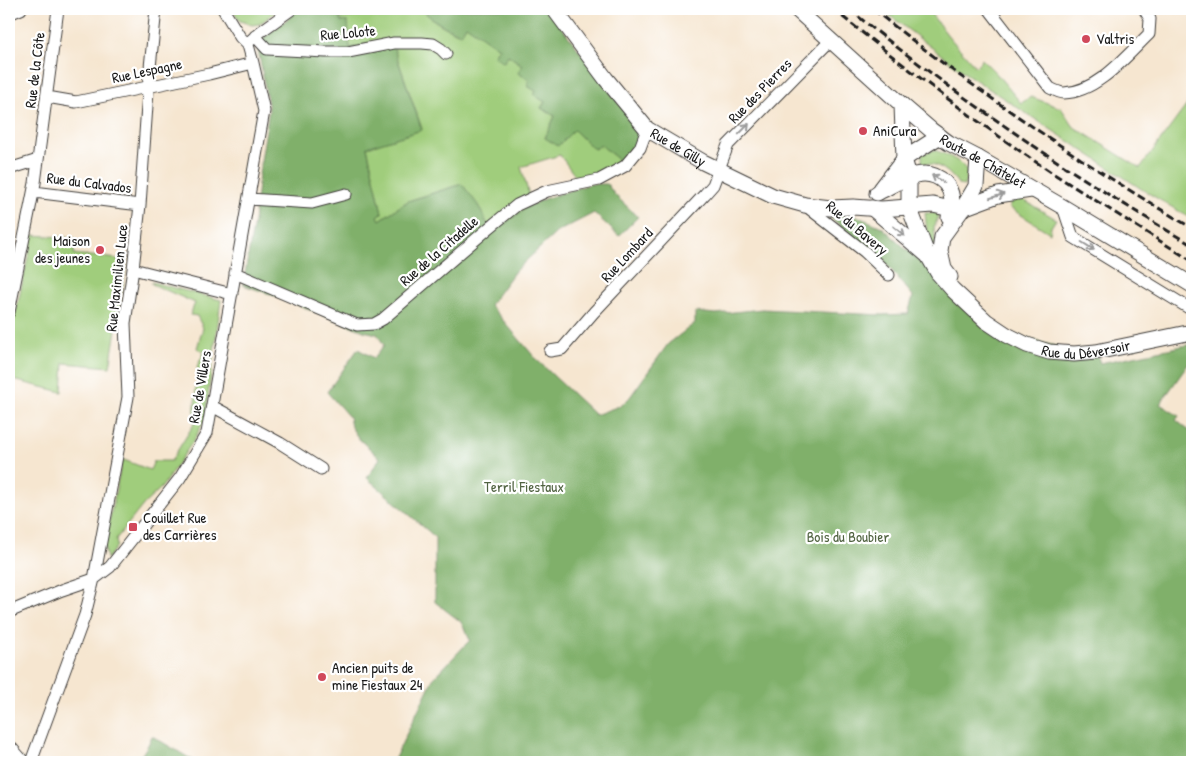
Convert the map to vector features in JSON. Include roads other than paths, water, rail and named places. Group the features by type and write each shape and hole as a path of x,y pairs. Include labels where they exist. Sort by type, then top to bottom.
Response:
{"main road":[{"name":"Rue de Gilly","path":"554,9 606,79 647,129 704,162 772,196 805,205 831,208 882,209 933,205 957,209"},
{"name":"Route de Châtelet","path":"796,9 902,105 949,143 1063,207 1192,285"},
{"name":"Rue du Déversoir","path":"902,105 904,159 909,176 909,207 926,254 938,273 953,290 986,321 1027,345 1050,352 1074,354 1096,352 1192,332"},
{"path":"877,194 904,159 940,136"},
{"name":"Rue du Déversoir","path":"978,158 976,186 957,209 942,237 940,252 944,269 986,321"},
{"path":"853,207 909,176 930,174 941,179 950,188 957,209 998,195 1031,190"},
{"path":"872,208 926,254"}],"street":[{"path":"9,14 22,9"},
{"name":"Rue de la Côte","path":"9,312 34,192 58,9"},
{"name":"Rue Maximilien Luce","path":"94,579 128,398 125,323 140,204 156,9"},
{"name":"Rue de Villers","path":"9,612 94,579 110,567 180,478 207,433 264,111 253,63 251,41 240,37 224,9"},
{"path":"251,41 292,9"},
{"path":"989,9 1050,88 1063,94 1080,90 1103,78 1149,34 1150,19 1144,9"},
{"name":"Rue des Pierres","path":"718,169 728,145 832,40"},
{"name":"Rue Lolote","path":"251,41 266,49 326,52 348,52 394,44 422,43 432,44 446,54"},
{"name":"Rue Lespagne","path":"46,96 76,102 253,63"},
{"name":"Rue de la Citadelle","path":"235,274 357,326 374,324 383,319 517,205 547,192 599,180 625,166 640,148 647,129"},
{"path":"9,169 38,160"},
{"name":"Rue Lombard","path":"550,351 562,349 594,312 713,185 718,169"},
{"name":"Rue du Calvados","path":"34,192 140,204"},
{"path":"249,199 312,203 346,194"},
{"name":"Rue du Bavery","path":"805,205 865,252 889,275"},
{"path":"1063,207 1073,237 1192,310"},
{"path":"133,269 232,294"},
{"path":"212,406 321,469"},
{"path":"31,762 85,615 94,579"},
{"path":"9,745 24,762"}],"railway":[{"path":"833,9 934,89 1013,146 1077,189 1192,261"},
{"path":"849,9 931,73 1016,134 1103,191 1192,245"},
{"path":"873,9 939,60 1030,125 1192,228"}],"place":[{"name":"Valtris","path":"1086,39"},
{"name":"AniCura","path":"863,131"},
{"name":"Maison des jeunes","path":"100,250"},
{"name":"Couillet Rue des Carrières","path":"133,527"},
{"name":"Ancien puits de mine Fiestaux 24","path":"322,677"}],"park label":[{"name":"Terril Fiestaux","path":"524,487"},
{"name":"Bois du Boubier","path":"848,537"}]}
